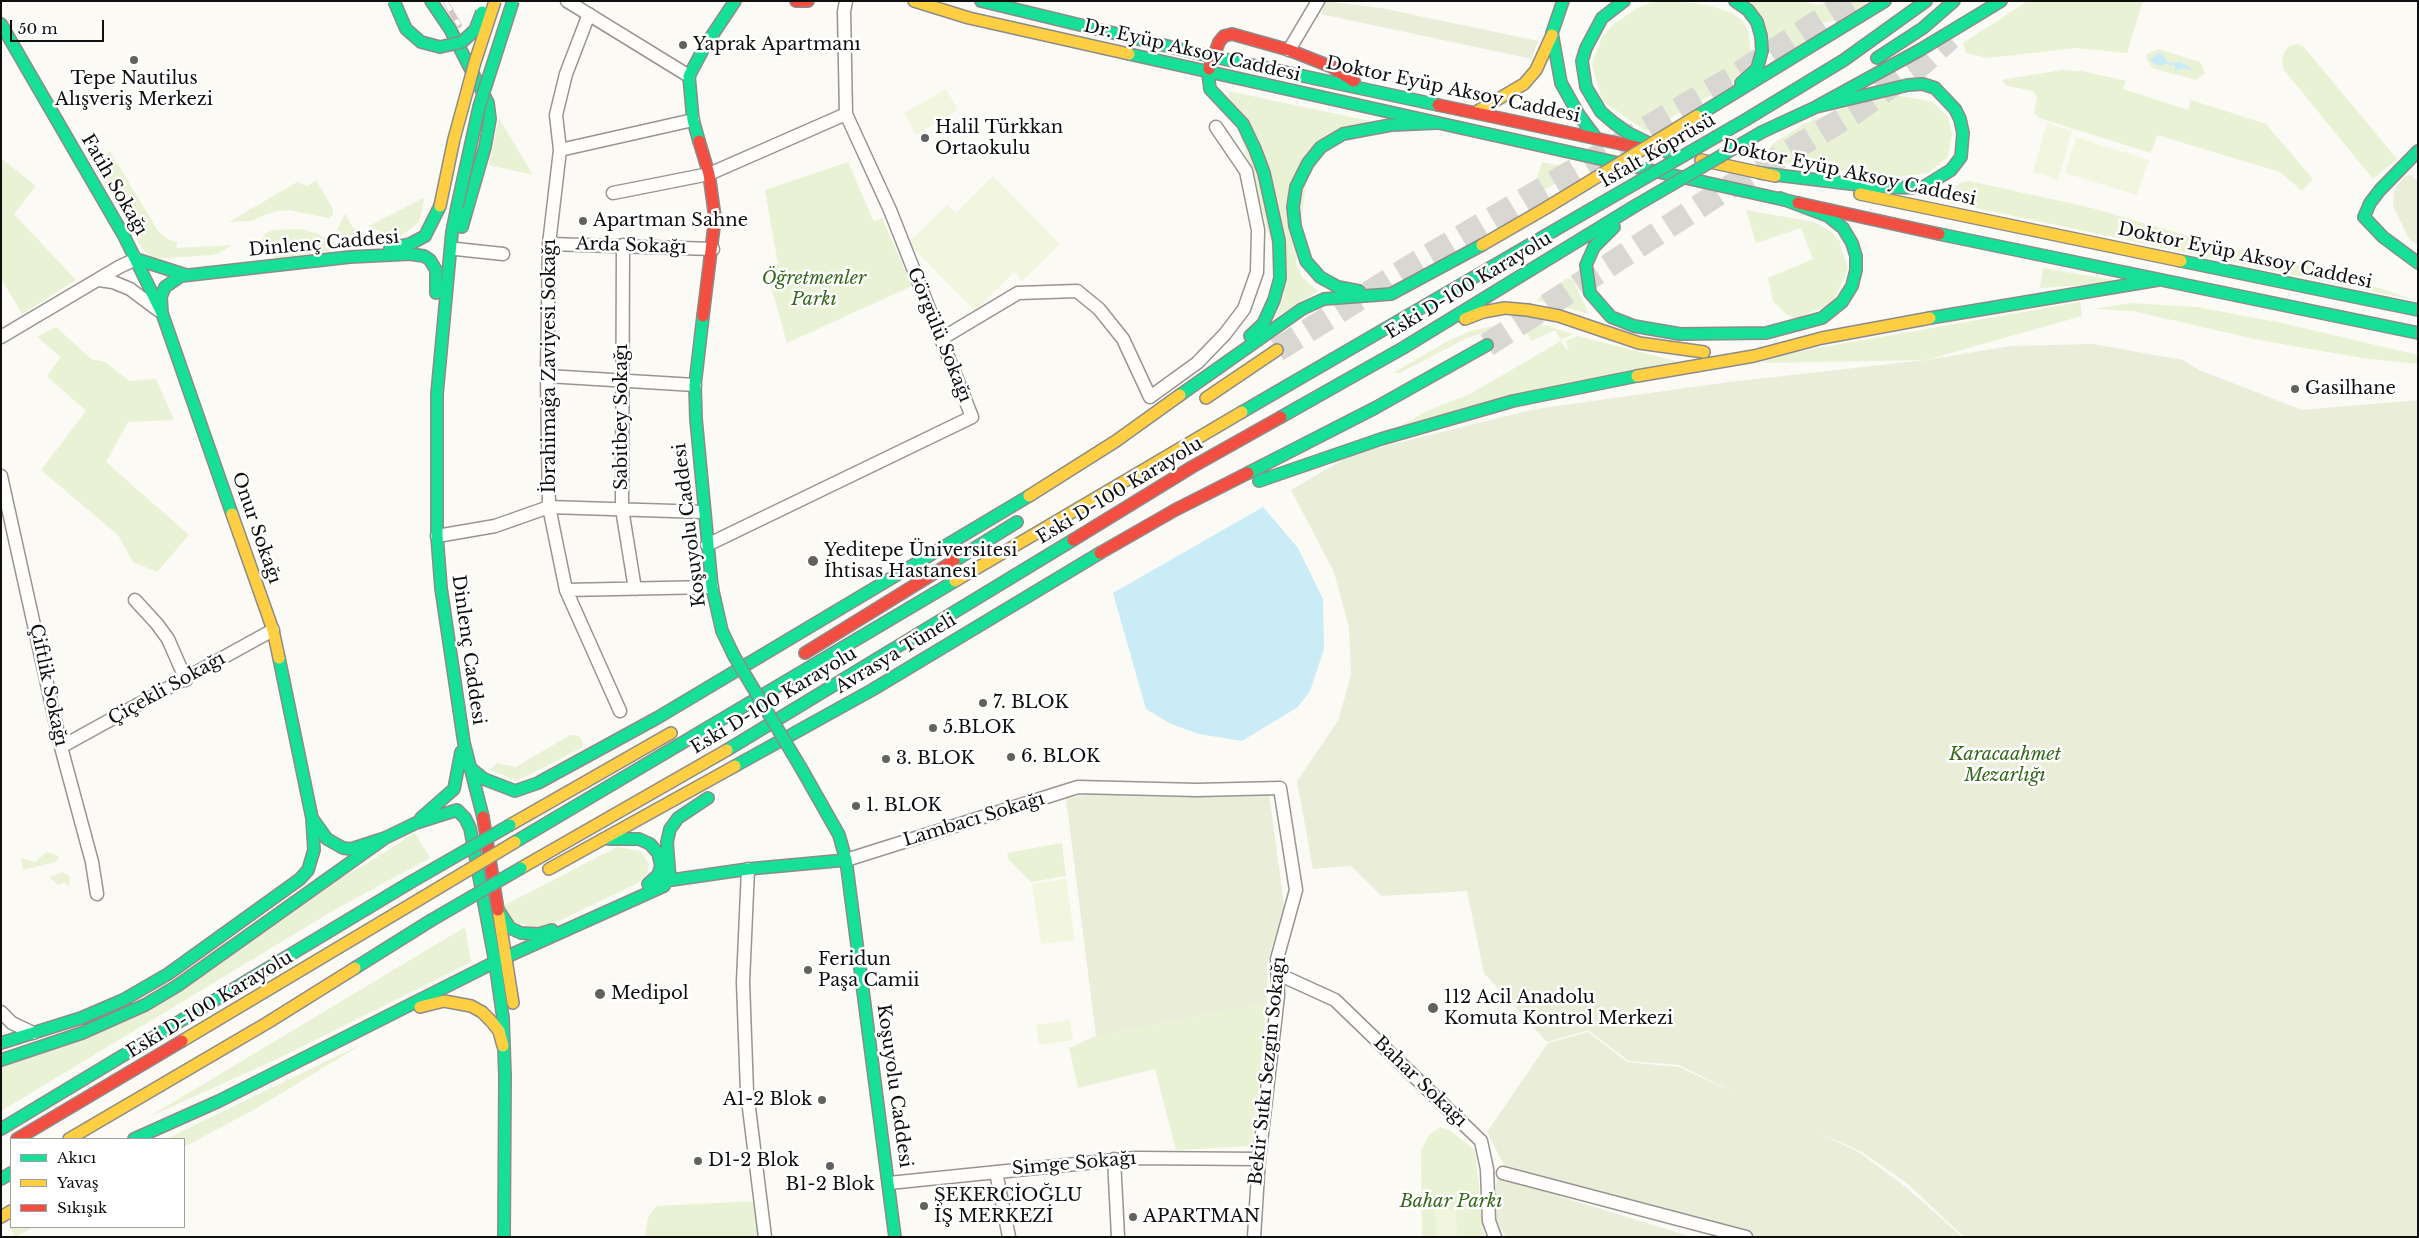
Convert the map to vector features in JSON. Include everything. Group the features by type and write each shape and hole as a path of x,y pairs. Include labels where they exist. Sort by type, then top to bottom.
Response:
{"main road":[{"path":"394,1 406,29 421,42 440,47 462,42 475,30 487,1"},
{"path":"431,1 450,29 488,103 490,118 484,148 448,272"},
{"path":"350,257 410,244 425,236 433,223 440,206 454,139 475,62 495,1"},
{"path":"448,272 452,232 479,107 513,1"},
{"path":"689,76 705,46 735,1"},
{"path":"796,1 808,1"},
{"name":"Dr. Eyüp Aksoy Caddesi","path":"905,1 958,16 1208,73 1780,198"},
{"path":"958,16 960,1"},
{"name":"Doktor Eyüp Aksoy Caddesi","path":"981,1 1214,56 1366,89 2418,310"},
{"path":"1008,1 1018,10"},
{"path":"1476,112 1524,84 1536,70 1563,1"},
{"path":"1624,1 1602,18 1586,48 1582,61 1586,86 1601,112 1614,123 1635,137 1669,154"},
{"path":"1697,116 1757,69 1762,51 1761,36 1757,22 1748,10 1735,1"},
{"path":"469,767 484,779 515,791 538,783 565,769 657,718 993,518 1116,442 1265,334 1302,310 1324,299 1381,296 1401,289 1431,274 1546,208 1885,1"},
{"name":"İsfalt Köprüsü","path":"1586,212 1747,119 1844,60 1926,1"},
{"path":"1762,132 1924,28 1954,1"},
{"path":"1762,132 1816,107 1920,50 2001,1"},
{"name":"Fatih Sokağı","path":"1,24 36,82 136,260"},
{"path":"1552,33 1561,83 1578,115 1596,138"},
{"path":"1201,382 1263,324 1274,300 1280,278 1281,260 1264,173 1255,149 1243,124 1210,89 1208,73 1219,42 1224,36 1232,34 1290,50 1332,68 1366,89"},
{"name":"Koşuyolu Caddesi","path":"689,76 693,120 709,174 715,218 713,250 695,384 696,419 712,588 722,631 734,656 839,836 846,860 889,1183 894,1237"},
{"path":"1760,173 1876,187 1922,188 1951,170 1961,157 1964,133 1960,119 1950,102 1935,88 1923,84 1908,85 1816,107"},
{"path":"1401,289 1357,291 1338,287 1320,277 1306,261 1298,242 1293,207 1296,187 1308,163 1322,147 1343,134 1391,125 1436,123"},
{"name":"İsfalt Köprüsü","path":"1634,206 1762,132"},
{"path":"2418,152 2380,190 2370,203 2364,217 2383,237 2418,263"},
{"path":"1634,206 1594,247 1586,265 1586,276 1590,292 1611,318 1634,326 1680,334 1724,335 1766,333 1822,318 1842,302 1852,286 1856,270 1856,256 1844,229 1828,216 1780,198"},
{"path":"1780,198 2158,280 2418,333"},
{"name":"Eski D-100 Karayolu","path":"267,1023 430,921 704,764 1192,467 1402,348 1634,206"},
{"path":"1415,295 1546,208"},
{"name":"Eski D-100 Karayolu","path":"19,1138 1218,426 1586,212"},
{"name":"Dinlenç Caddesi","path":"162,313 162,297 165,287 176,278 186,275 350,257 417,254 427,258 434,265 437,279 430,383 437,410"},
{"name":"Dinlenç Caddesi","path":"136,260 186,275"},
{"name":"Onur Sokağı","path":"1,1043 87,1016 123,1000 168,974 300,879 308,870 314,850 312,818 273,630 162,313 136,260"},
{"name":"Dinlenç Caddesi","path":"448,272 437,410 437,536 441,588 464,744"},
{"path":"1175,510 1381,439 1513,401 1584,385 1754,356 1822,338 1997,305 2158,280"},
{"path":"1402,348 1467,318 1483,312 1505,308 1558,316 1608,334 1655,346 1754,356"},
{"path":"1218,426 1382,317"},
{"path":"1175,510 1374,408 1487,344"},
{"path":"1198,403 1276,350"},
{"name":"Avrasya Tüneli","path":"542,873 607,839 872,690 1041,587 1175,510"},
{"path":"794,659 1031,513"},
{"path":"743,691 760,680"},
{"path":"748,772 872,690"},
{"path":"1,1129 91,1073 412,882 683,726"},
{"path":"464,744 484,823 514,1009 514,1030 505,1106"},
{"path":"416,823 454,789 458,780 464,744"},
{"path":"670,880 667,842 670,829 678,818 716,793"},
{"path":"312,818 327,839 342,848 351,849 385,838 416,823 457,810 465,818 470,828 501,1000 505,1106 503,1234"},
{"path":"1,1060 82,1033 145,1005 177,986 385,838"},
{"path":"607,839 639,839 650,844 658,853 660,866 658,875 648,884"},
{"name":"Lambacı Sokağı","path":"498,910 510,928 521,933 540,934 648,884 748,869 846,860"},
{"name":"Lambacı Sokağı","path":"560,934 663,888 670,880"},
{"path":"474,913 508,892"},
{"path":"136,1138 219,1101 495,962 560,934"},
{"path":"514,1009 522,966 527,956 560,934"},
{"path":"71,1138 267,1023 397,956"},
{"path":"334,1044 421,1006 444,1001 470,1006 482,1012 499,1031 503,1046"},
{"path":"1,1116 91,1073"}],"street":[{"path":"567,1 689,76"},
{"name":"Görgülü Sokağı","path":"708,545 972,417 890,210 846,114 844,12 846,1"},
{"path":"1290,50 1318,1"},
{"name":"İbrahimağa Zaviyesi Sokağı","path":"589,14 566,74 556,115 560,150 549,244 548,508 566,590 620,711"},
{"path":"613,193 709,174 846,114"},
{"path":"560,150 693,120"},
{"path":"941,339 1018,293 1077,291 1099,309 1123,339 1150,397 1197,363 1225,334 1244,309 1257,272 1258,230 1246,171 1216,127"},
{"name":"Arda Sokağı","path":"549,244 622,245 713,250"},
{"name":"Sabitbey Sokağı","path":"622,245 622,509 635,588"},
{"path":"456,249 503,254"},
{"path":"1,336 119,267 136,260"},
{"path":"99,280 113,282 130,290 162,313"},
{"path":"547,376 695,384"},
{"name":"Çiftlik Sokağı","path":"1,476 62,747 92,862 97,894"},
{"path":"437,536 494,526 548,508 704,512"},
{"path":"566,590 712,588"},
{"path":"134,600 157,624 168,640 186,680"},
{"name":"Çiçekli Sokağı","path":"62,747 186,680 214,662 273,630"},
{"name":"Lambacı Sokağı","path":"846,860 1078,787 1197,790 1280,788"},
{"name":"Bekir Sıtkı Sezgin Sokağı","path":"1254,1237 1259,1159 1278,996 1277,959 1296,890 1280,788"},
{"path":"748,869 743,982 747,1092 765,1237"},
{"name":"Bahar Sokağı","path":"1278,974 1334,1000 1481,1141 1487,1169 1489,1221 1495,1237"},
{"path":"1,1012 12,1023 33,1034"},
{"path":"1114,1159 1118,1237"},
{"name":"Simge Sokağı","path":"889,1183 1114,1159 1259,1159"},
{"path":"996,1172 1009,1237"},
{"path":"1503,1173 1746,1237"}],"green space":[{"path":"1325,1 1381,8 1538,41 1532,59 1321,14"},
{"path":"1664,1 1711,6 1732,13 1743,21 1748,31 1752,59 1728,86 1646,131 1602,101 1592,64 1602,37 1614,24 1637,8 1649,3"},
{"path":"1748,1 1800,1 1817,5 1835,1 1871,1 1847,18 1822,23 1794,53 1777,65"},
{"path":"2028,1 2143,1 2127,53 2076,48 1988,58 1966,53 1963,43"},
{"path":"2297,44 2303,46 2397,159 2373,179 2284,70 2282,61 2284,52 2289,46"},
{"path":"2158,49 2200,62 2205,73 2196,80 2152,68 2146,58 2147,54"},
{"path":"2062,70 2082,71 2126,81 2123,89 2188,110 2191,100 2266,124 2313,179 2302,191 2280,172 2157,135 2151,153 2039,118 2034,113 2037,97 2033,91 2007,86 2002,80"},
{"path":"946,89 958,110 916,135 904,113"},
{"path":"1228,91 1370,121 1310,152 1296,263 1302,277 1318,291 1276,317 1285,292"},
{"path":"1896,95 1933,102 1948,117 1952,134 1948,157 1928,173 1897,177 1797,166 1773,161 1771,145 1804,124 1838,110"},
{"path":"499,118 533,175 489,165"},
{"path":"2047,123 2072,131 2058,180 2033,172"},
{"path":"2076,137 2149,160 2137,195 2065,173"},
{"path":"110,151 158,231 168,239 177,242 176,248 232,245 213,255 154,259 144,251 136,239 93,161"},
{"path":"1,158 36,186 14,214 76,280 22,314 1,278"},
{"name":"Öğretmenler Parkı","path":"848,162 874,222 882,218 912,286 787,343 766,269 778,264 765,190"},
{"path":"1542,162 1578,169 1532,198 1535,185"},
{"path":"2411,175 2418,181 2418,245 2409,239 2393,206 2394,190 2405,176"},
{"path":"993,176 1060,244 1022,281 1014,272 975,311 908,243 947,205 956,213"},
{"path":"316,180 333,209 333,215 329,218 288,210 273,212 251,221 229,222 297,182 307,186"},
{"path":"1969,181 2092,208 2226,247 2301,262 2418,301 1966,206 1950,202 1945,198 1946,194 1962,182"},
{"path":"425,197 419,222 401,236 391,237 369,226"},
{"path":"1746,210 1814,222 1832,232 1839,240 1848,269 1832,304 1797,318 1787,315 1773,301 1768,278 1813,259 1801,228 1756,243"},
{"path":"345,214 353,228 366,239 344,236 336,231"},
{"path":"300,229 316,233 348,249 276,258 264,251 261,241 266,233 274,230"},
{"path":"2043,268 2125,282 2040,288"},
{"path":"1572,278 1589,314 1536,300 1566,279"},
{"path":"2080,302 2082,316 1926,360 1764,363 1767,357"},
{"path":"2130,303 2197,307 2282,323 2418,355 2418,364 2362,358 2259,340 2133,311 2094,309"},
{"path":"1521,322 1548,326 1573,334 1561,340 1555,330 1531,341"},
{"path":"1493,326 1489,331 1467,338 1400,373 1393,373 1446,342 1471,331"},
{"path":"56,327 91,359 105,362 129,381 156,379 174,420 128,422 106,462 189,535 157,572 133,562 118,535 41,470 86,411 47,376 61,357 37,337"},
{"path":"1577,336 1676,361 1398,427 1427,411 1470,394 1561,341 1569,350 1565,341"},
{"name":"Karacaahmet Mezarlığı","path":"2093,344 2183,360 2199,370 2302,410 2418,400 2418,1237 1964,1237 1908,1184 1862,1152 1813,1130 1860,1153 1907,1188 1962,1237 1760,1237 1506,1169 1487,1132 1548,1043 1588,1032 1627,1062 1679,1067 1744,1097 1679,1065 1629,1061 1588,1030 1547,1042 1484,973 1467,891 1382,896 1351,866 1313,869 1297,781 1338,721 1351,675 1349,627 1334,572 1291,490 1353,454 1535,409 1729,382 1926,360 2010,346"},
{"path":"570,735 579,736 583,741 583,747 517,781 490,770 497,763 516,767"},
{"path":"1269,793 1284,905 1268,960 1267,1003 1096,1036 1066,799 1088,794"},
{"path":"415,833 430,858 336,909 1,1111 1,1067 366,864"},
{"path":"1062,843 1066,876 1031,882 1009,860 1007,853"},
{"path":"617,847 641,851 649,864 647,874 638,883 542,929 516,923 503,906"},
{"path":"47,852 59,856 56,862 23,870 21,858 35,862"},
{"path":"63,872 70,876 69,887 64,882 58,885 49,877"},
{"path":"1066,879 1075,940 1041,944 1032,884"},
{"path":"465,927 471,962 277,1059 147,1118"},
{"path":"1267,1003 1252,1146 1176,1150 1155,1069 1078,1088 1069,1048 1096,1036"},
{"path":"1070,1020 1073,1040 1039,1045 1036,1025"},
{"path":"364,1043 257,1108 185,1146 185,1138 168,1138"},
{"name":"Bahar Parkı","path":"1440,1127 1449,1130 1475,1150 1483,1229 1486,1237 1422,1237 1421,1150 1429,1135"},
{"path":"1497,1177 1692,1237 1506,1237 1494,1217"},
{"path":"759,1201 762,1237 645,1237 648,1217 656,1206"},
{"path":"1456,1209 1457,1237 1437,1237 1435,1210"},
{"path":"10,1228 32,1228 15,1237"}],"water":[{"path":"2158,53 2162,54 2168,63 2181,62 2191,68 2191,71 2185,68 2175,71 2175,66 2167,64 2158,66 2149,60"},
{"path":"1263,507 1298,548 1323,599 1324,649 1310,691 1298,707 1242,741 1199,734 1171,724 1146,709 1113,593"}],"tunnel":[{"path":"1277,350 1418,262 1732,78 1850,1"},
{"path":"1487,345 1718,194 1855,112 1923,63 1950,38"}],"railway":[{"path":"445,1 459,25"}],"traffic: fast":[{"path":"394,1 406,29 421,42 440,47 462,42 475,30 482,12"},
{"path":"431,1 450,29 488,103 490,119 485,147 462,227"},
{"path":"457,207 479,107 513,1"},
{"path":"699,141 693,120 689,76 705,46 735,1"},
{"path":"981,1 1196,53 1438,105"},
{"path":"1552,33 1563,1"},
{"path":"1624,1 1602,18 1586,48 1582,61 1586,87 1601,112 1614,123 1628,133 1669,153"},
{"path":"1735,1 1748,10 1757,22 1761,36 1762,51 1757,69 1741,83"},
{"path":"1697,116 1885,1"},
{"path":"1747,119 1844,60 1926,1"},
{"path":"1877,58 1923,28 1954,1"},
{"path":"1762,132 1816,107 1920,50 2001,1"},
{"path":"1,24 124,236 162,313 232,514"},
{"path":"1552,33 1561,83 1579,115 1596,138"},
{"path":"1129,54 1798,203"},
{"path":"1208,73 1210,89 1243,124 1255,149 1264,173 1279,241 1280,278 1274,300 1263,324 1250,336"},
{"path":"1760,173 1876,187 1922,188 1951,170 1961,157 1963,133 1960,119 1955,109 1935,88 1923,84 1908,85 1816,107"},
{"path":"1586,212 1747,119"},
{"path":"1359,291 1338,287 1320,277 1306,261 1295,226 1293,207 1296,187 1308,163 1321,147 1343,134 1391,125 1437,123"},
{"path":"1635,206 1762,132"},
{"path":"2418,151 2380,190 2370,203 2364,217 2383,237 2418,263"},
{"path":"1614,227 1594,247 1586,265 1590,293 1611,317 1634,326 1680,334 1766,333 1822,318 1842,302 1852,286 1856,270 1856,256 1852,243 1843,228 1828,216 1780,198"},
{"path":"390,248 410,244 425,236 440,206"},
{"path":"1281,417 1403,348 1635,206"},
{"path":"457,207 452,232 437,394 437,536 441,588 464,743 483,817"},
{"path":"1242,412 1586,212"},
{"path":"1939,234 2418,333"},
{"path":"1180,395 1302,309 1324,299 1391,294 1482,245"},
{"path":"162,313 161,297 165,287 181,276 350,257 410,254 424,256 430,260 436,270 436,293"},
{"path":"136,259 186,275"},
{"path":"2181,261 2418,310"},
{"path":"1930,318 2158,280"},
{"path":"703,316 695,385 696,419 712,587 722,631 734,656"},
{"path":"1248,473 1375,408 1487,345"},
{"path":"1259,481 1381,439 1513,401 1637,376"},
{"path":"469,767 484,779 515,791 538,783 657,718 1029,496"},
{"path":"954,561 1017,522"},
{"path":"727,750 1073,540"},
{"path":"735,766 872,690 1100,553"},
{"path":"515,842 955,581"},
{"path":"734,656 801,768"},
{"path":"1,1043 81,1018 123,1000 168,974 300,879 308,870 314,850 312,818 279,658"},
{"path":"421,818 454,789 461,752"},
{"path":"801,768 839,835 846,860 895,1237"},
{"path":"670,880 667,842 670,829 678,818 708,798"},
{"path":"312,818 327,839 343,848 351,849 385,838 416,823 457,810 465,818 470,828 495,962"},
{"path":"411,882 510,825"},
{"path":"1,1060 82,1033 145,1005 177,986 385,838"},
{"path":"609,839 639,839 650,844 658,853 661,866 658,875 648,884"},
{"path":"658,882 748,869 846,860"},
{"path":"430,921 521,868"},
{"path":"1,1129 411,882"},
{"path":"504,1237 505,1076 503,1018 495,962 664,886"},
{"path":"498,910 510,928 521,933 539,934 552,930"},
{"path":"355,968 430,921"},
{"path":"136,1138 219,1101 495,962"},
{"path":"1,1179 10,1174"}],"traffic: slow":[{"path":"440,206 454,139 475,62 495,1"},
{"path":"914,1 969,18 1129,54"},
{"path":"1476,112 1524,84 1536,70 1552,35"},
{"path":"1546,208 1697,116"},
{"path":"1701,160 1775,176"},
{"path":"1860,194 2181,261"},
{"path":"1482,245 1546,208"},
{"path":"1465,319 1483,312 1505,308 1527,310 1559,316 1639,343 1704,352"},
{"path":"1637,376 1754,356 1822,338 1930,318"},
{"path":"1206,398 1277,350"},
{"path":"1029,496 1116,441 1180,395"},
{"path":"955,581 1242,412"},
{"path":"232,514 273,630 279,658"},
{"path":"510,825 671,733"},
{"path":"521,868 727,750"},
{"path":"549,869 735,766"},
{"path":"420,899 515,842"},
{"path":"182,1041 420,899"},
{"path":"499,915 513,1003"},
{"path":"71,1138 267,1023 355,968"},
{"path":"420,1007 444,1001 471,1006 482,1012 491,1021 499,1031 503,1046"},
{"path":"1,1217 10,1212"}],"traffic: jam":[{"path":"796,1 808,1"},
{"path":"1209,69 1219,42 1224,36 1232,34 1289,50 1332,67 1354,81"},
{"path":"1438,105 1650,150"},
{"path":"699,141 709,174 715,218 703,316"},
{"path":"1798,203 1939,234"},
{"path":"1073,540 1192,467 1281,417"},
{"path":"1100,553 1175,510 1248,473"},
{"path":"805,653 954,561"},
{"path":"483,817 498,910"},
{"path":"19,1138 182,1041"}],"place":[{"name":"Yaprak Apartmanı","path":"683,45"},
{"name":"Tepe Nautilus Alışveriş Merkezi","path":"134,60"},
{"name":"Halil Türkkan Ortaokulu","path":"925,138"},
{"name":"Apartman Sahne","path":"583,221"},
{"name":"Gasilhane","path":"2295,389"},
{"name":"Yeditepe Üniversitesi İhtisas Hastanesi","path":"813,561"},
{"name":"7. BLOK","path":"983,703"},
{"name":"5.BLOK","path":"933,728"},
{"name":"6. BLOK","path":"1011,757"},
{"name":"3. BLOK","path":"886,759"},
{"name":"1. BLOK","path":"856,806"},
{"name":"Feridun Paşa Camii","path":"808,970"},
{"name":"Medipol","path":"600,994"},
{"name":"112 Acil Anadolu Komuta Kontrol Merkezi","path":"1433,1008"},
{"name":"A1-2 Blok","path":"822,1100"},
{"name":"D1-2 Blok","path":"698,1161"},
{"name":"B1-2 Blok","path":"830,1166"},
{"name":"ŞEKERCİOĞLU İŞ MERKEZİ","path":"924,1206"},
{"name":"APARTMAN","path":"1133,1217"}]}
